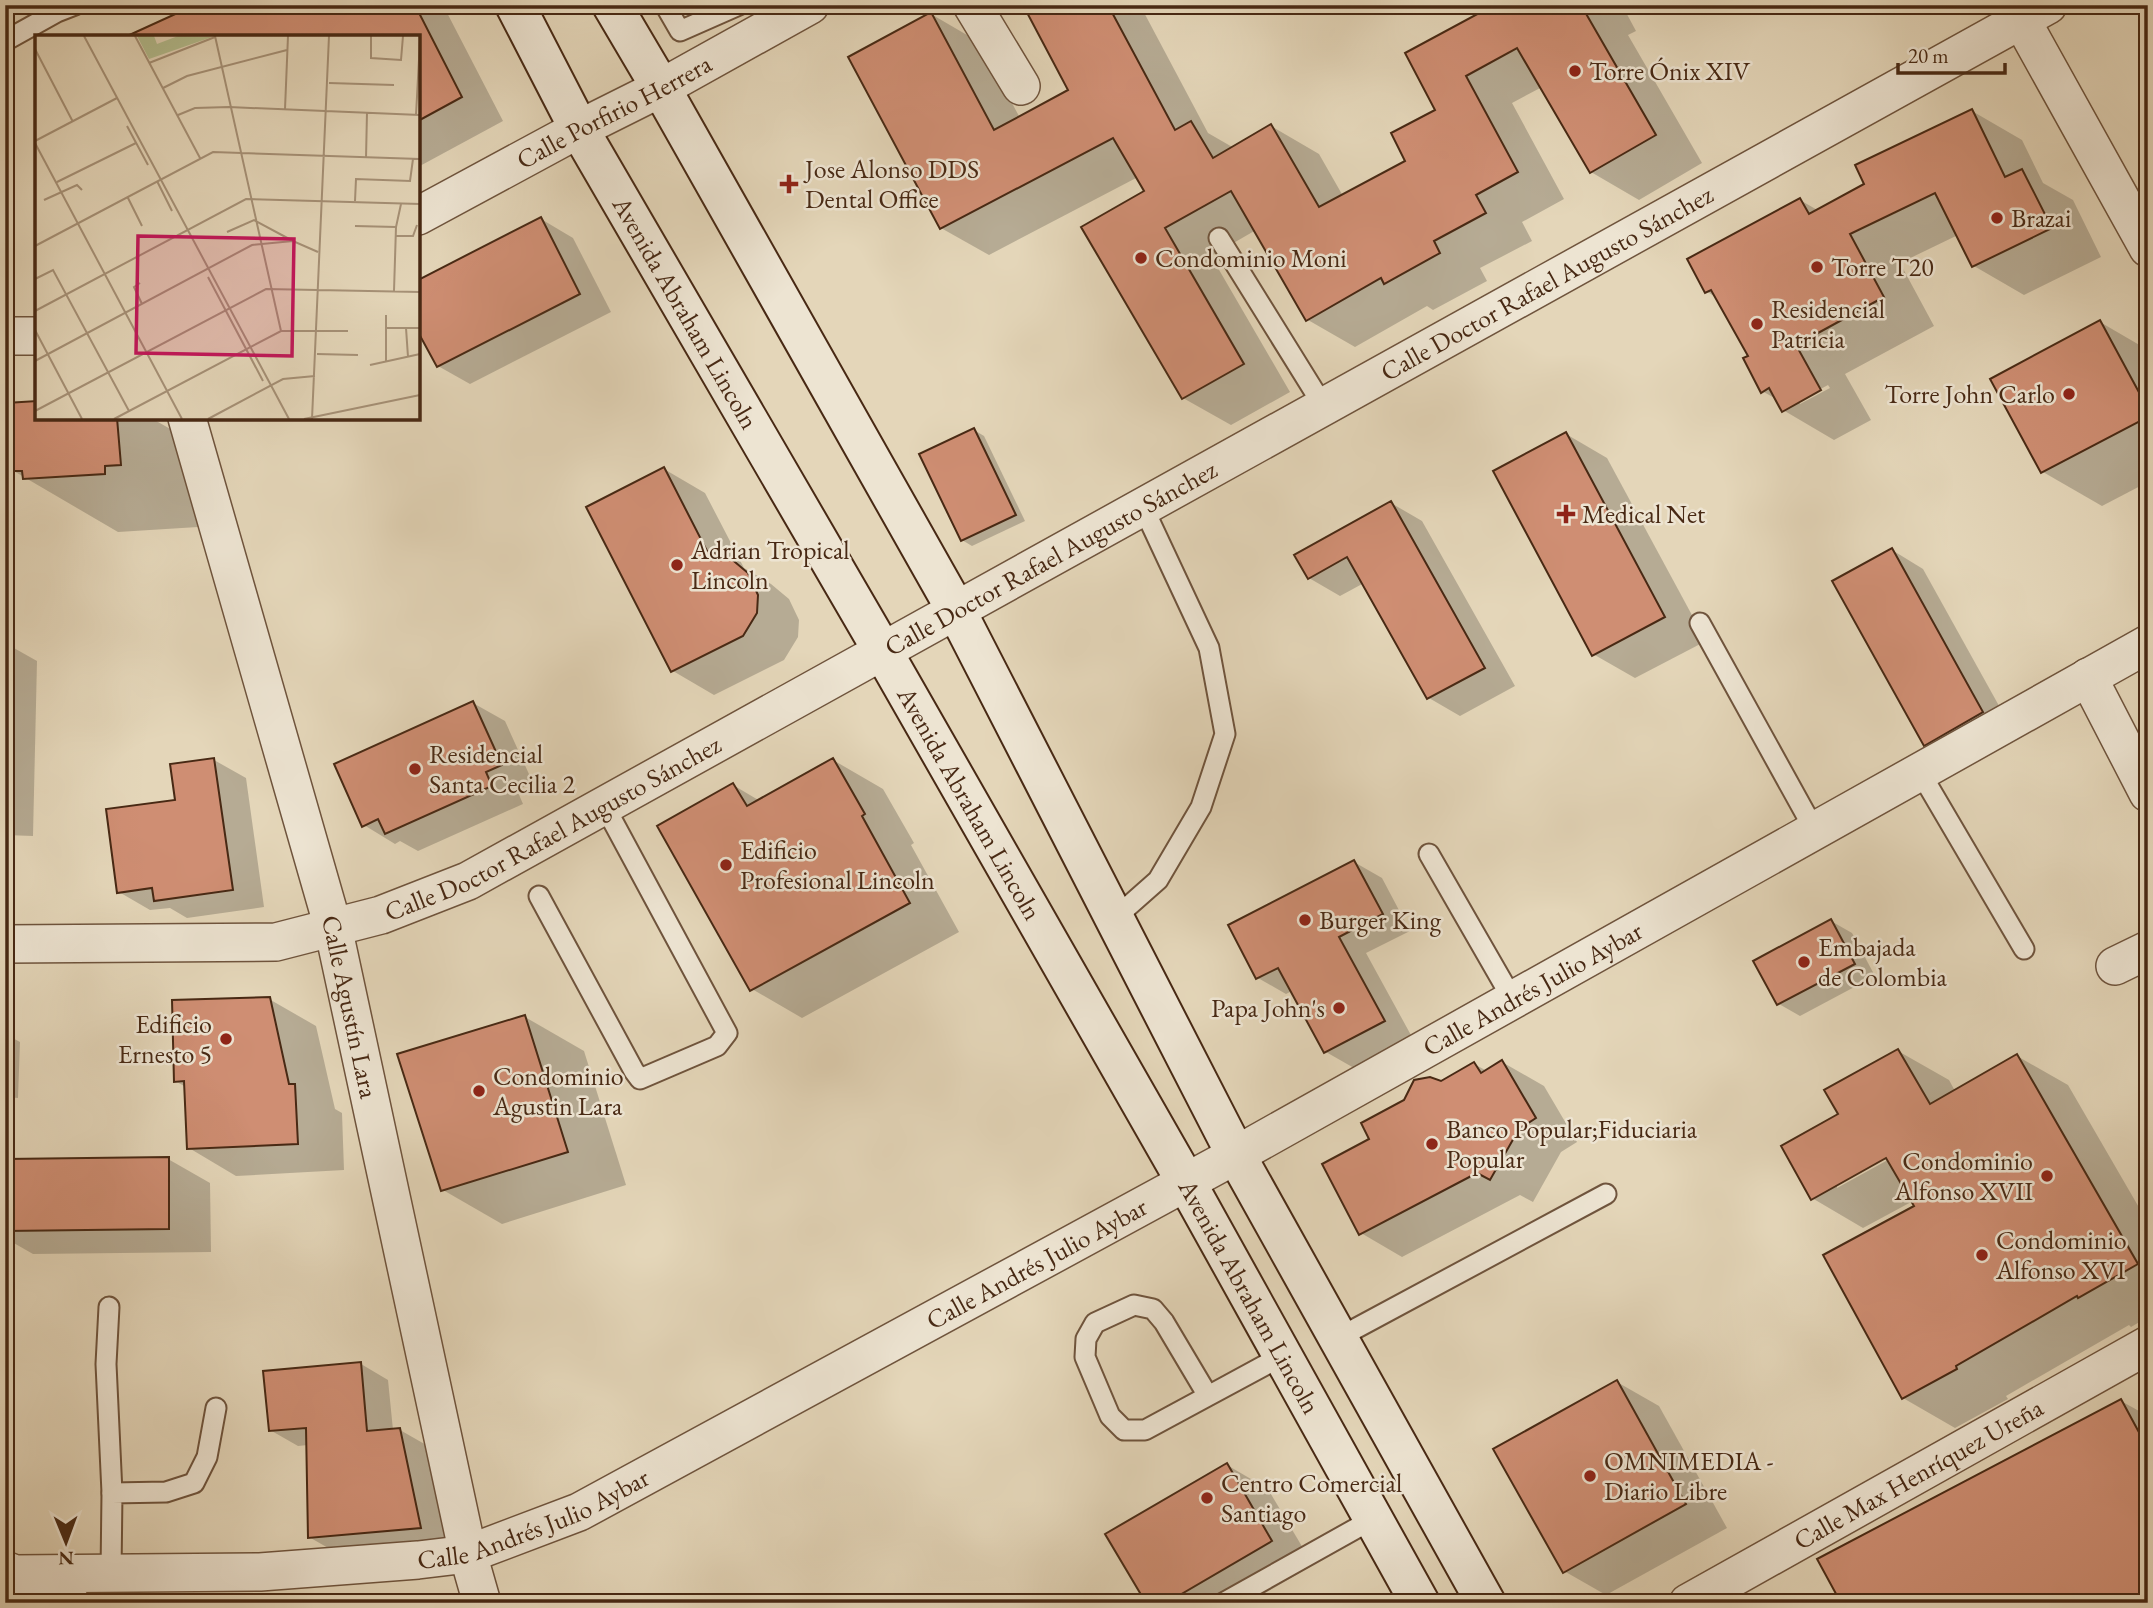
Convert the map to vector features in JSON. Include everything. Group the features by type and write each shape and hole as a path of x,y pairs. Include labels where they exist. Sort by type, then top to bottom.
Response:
{"main road":[{"name":"Avenida Abraham Lincoln","path":"515,5 579,129 882,650 1186,1182 1420,1603"},
{"path":"612,5 957,610 1236,1155 1486,1603"}],"street":[{"name":"Calle Porfirio Herrera","path":"420,215 661,88 757,18 810,5"},
{"path":"972,5 1021,86"},
{"path":"2027,10 2148,248"},
{"name":"Calle Doctor Rafael Augusto Sánchez","path":"5,944 276,942 381,915 468,881 1324,407 2027,10"},
{"path":"5,336 35,336"},
{"name":"Calle Agustín Lara","path":"188,420 333,928 468,1553 482,1603"},
{"name":"Calle Andrés Julio Aybar","path":"10,1572 260,1572 418,1560 468,1553 579,1512 1236,1155 2148,644"},
{"path":"2088,677 2148,793"},
{"path":"2115,966 2148,950"},
{"name":"Calle Max Henríquez Ureña","path":"1688,1603 2148,1345"},
{"path":"10,1572 71,1603"}],"lane":[{"path":"665,5 680,31 739,5"},
{"path":"5,41 62,8"},
{"path":"1219,238 1324,407"},
{"path":"1115,918 1158,880 1201,807 1225,734 1209,648 1143,507"},
{"path":"1700,623 1815,831"},
{"path":"1920,772 2024,949"},
{"path":"539,896 640,1079 717,1046 727,1033 604,805"},
{"path":"1429,854 1513,1000"},
{"path":"1338,1338 1606,1194"},
{"path":"1208,1396 1164,1322 1153,1309 1134,1305 1096,1323 1086,1339 1085,1357 1110,1416 1124,1430 1146,1430 1282,1356"},
{"path":"109,1307 106,1364 112,1493 111,1573"},
{"path":"112,1493 166,1492 194,1483 207,1457 216,1408"},
{"path":"1223,1603 1373,1519"}],"building":[{"path":"195,5 415,5 462,97 420,120 420,35 129,35"},
{"path":"1023,5 1108,5 1175,130 1191,121 1213,158 1271,124 1319,207 1405,161 1391,133 1435,110 1405,53 1494,5 1581,5 1656,135 1590,173 1517,48 1466,76 1518,172 1476,195 1486,213 1434,241 1440,253 1384,284 1381,278 1306,321 1231,191 1165,228 1244,364 1182,399 1081,227 1144,191 1113,138 940,229 848,57 931,12 994,130 1068,90"},
{"path":"1972,109 2005,177 2022,169 2052,228 1972,267 1935,193 1850,234 1884,297 1796,345 1821,390 1782,412 1769,388 1761,393 1743,358 1748,356 1711,290 1705,293 1687,259 1800,198 1809,214 1864,184 1855,165"},
{"path":"541,217 580,294 437,367 420,336 420,279"},
{"name":"Torre John Carlo","path":"2100,320 2148,409 2148,417 2041,473 1990,379"},
{"path":"35,401 35,420 117,420 121,465 105,466 105,474 23,479 22,471 10,471 6,403"},
{"path":"974,428 1016,515 961,541 919,454"},
{"name":"Medical Net","path":"1566,432 1665,617 1592,656 1493,471"},
{"name":"Adrian Tropical Lincoln","path":"664,467 707,551 729,557 748,573 758,595 757,613 743,636 671,672 586,507"},
{"path":"1391,501 1485,668 1427,699 1347,557 1308,579 1294,555"},
{"path":"1892,548 1983,712 1924,746 1832,581"},
{"name":"Residencial Santa Cecilia 2","path":"473,701 502,765 486,772 492,786 385,834 378,819 362,827 334,764"},
{"path":"214,758 233,890 154,901 152,888 117,893 106,809 175,800 170,764"},
{"path":"833,758 910,903 750,991 657,826 733,783 747,806"},
{"path":"1354,860 1383,914 1339,937 1385,1021 1324,1053 1278,968 1256,979 1228,925"},
{"name":"Embajada de Colombia","path":"1831,919 1855,964 1777,1005 1753,961"},
{"path":"270,997 289,1084 295,1084 298,1144 187,1149 184,1081 174,1082 172,1000"},
{"name":"Condominio Agustin Lara","path":"525,1015 568,1152 441,1191 397,1054"},
{"path":"1898,1049 1930,1104 2017,1054 2138,1264 2078,1298 2077,1296 1902,1399 1823,1255 1914,1206 1886,1158 1811,1200 1781,1146 1838,1114 1824,1090"},
{"name":"Banco Popular;Fiduciaria Popular","path":"1502,1060 1536,1118 1519,1129 1490,1180 1477,1173 1359,1235 1322,1164 1369,1139 1361,1123 1404,1100 1414,1080 1430,1077 1441,1081 1474,1062 1481,1073"},
{"path":"169,1157 169,1229 5,1231 5,1159"},
{"path":"361,1362 367,1431 400,1428 421,1528 308,1538 306,1428 269,1431 263,1371"},
{"name":"OMNIMEDIA - Diario Libre","path":"1617,1380 1686,1504 1563,1573 1493,1449"},
{"path":"2121,1399 2148,1449 2148,1603 1841,1603 1817,1559"},
{"name":"Centro Comercial Santiago","path":"1227,1463 1272,1541 1166,1603 1146,1603 1105,1534"}],"place":[{"name":"Torre Ónix XIV","path":"1575,71"},
{"name":"Jose Alonso DDS Dental Office","path":"789,184"},
{"name":"Brazai","path":"1997,218"},
{"name":"Condominio Moni","path":"1141,258"},
{"name":"Torre T20","path":"1817,267"},
{"name":"Residencial Patricia","path":"1757,324"},
{"name":"Torre John Carlo","path":"2069,394"},
{"name":"Medical Net","path":"1566,514"},
{"name":"Adrian Tropical Lincoln","path":"677,565"},
{"name":"Residencial Santa Cecilia 2","path":"415,769"},
{"name":"Edificio Profesional Lincoln","path":"726,865"},
{"name":"Burger King","path":"1305,920"},
{"name":"Embajada de Colombia","path":"1804,962"},
{"name":"Papa John's","path":"1339,1008"},
{"name":"Edificio Ernesto 5","path":"226,1039"},
{"name":"Condominio Agustin Lara","path":"479,1091"},
{"name":"Banco Popular;Fiduciaria Popular","path":"1432,1144"},
{"name":"Condominio Alfonso XVII","path":"2047,1176"},
{"name":"Condominio Alfonso XVI","path":"1982,1255"},
{"name":"OMNIMEDIA - Diario Libre","path":"1590,1476"},
{"name":"Centro Comercial Santiago","path":"1207,1498"}]}
